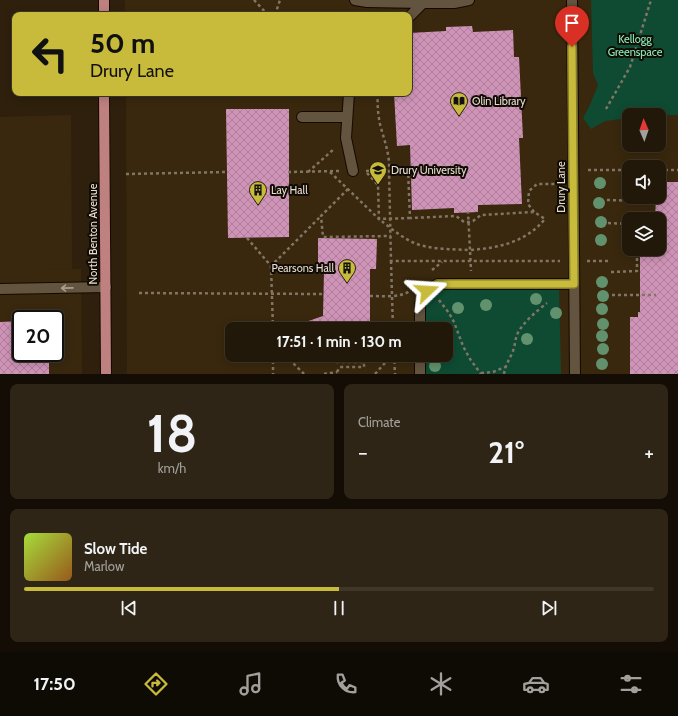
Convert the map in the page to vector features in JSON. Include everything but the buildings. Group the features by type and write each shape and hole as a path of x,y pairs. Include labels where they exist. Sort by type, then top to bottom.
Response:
{"main road":[{"path":"104,0 104,12"},
{"name":"North Benton Avenue","path":"104,96 106,374"}],"street":[{"path":"355,0 367,2 423,3 454,3 469,0"},
{"name":"Drury Lane","path":"572,0 574,374"},
{"path":"412,14 423,3"},
{"path":"349,96 346,138 353,171"},
{"path":"302,117 347,117"},
{"path":"420,322 420,304 427,291 438,284 574,284"},
{"path":"0,289 106,287"},
{"path":"420,362 420,374"}],"path":[{"path":"254,0 265,12"},
{"path":"277,12 280,0"},
{"path":"606,109 630,67 651,0"},
{"path":"378,96 377,106 380,123 390,160 393,322"},
{"path":"288,172 308,172 346,138"},
{"path":"408,170 410,218"},
{"path":"584,170 622,170"},
{"path":"666,170 678,170"},
{"path":"365,171 378,185 379,219"},
{"path":"126,174 227,172"},
{"path":"330,172 379,219 400,235 414,242 444,248 470,250 497,247 508,244 532,232 545,219 534,212 528,204 529,191 537,184 560,184"},
{"path":"271,266 348,189"},
{"path":"607,200 622,200"},
{"path":"468,212 472,284"},
{"path":"379,219 456,216 464,222 469,222 481,215 534,212"},
{"path":"321,216 323,237 391,236"},
{"path":"608,223 622,224"},
{"path":"247,238 271,266 273,322"},
{"path":"611,272 637,271 637,256"},
{"path":"391,261 560,261"},
{"path":"587,261 610,261"},
{"path":"427,273 442,262"},
{"path":"370,296 392,296 406,294 411,288"},
{"path":"429,289 449,313 463,346 481,374 493,372 505,367"},
{"path":"139,293 323,294"},
{"path":"612,295 656,295"},
{"path":"504,374 505,367 514,350 517,334 524,324 547,303"},
{"path":"273,362 273,374"},
{"path":"293,362 304,374"},
{"path":"324,374 337,373 340,367 364,366 364,362"},
{"path":"375,374 386,362"},
{"path":"394,362 395,374"}],"shaded area":[{"name":"Drury University","path":"125,0 678,0 678,374 127,374 126,96 412,96 412,12 125,12"},
{"path":"71,115 72,269 12,270 81,269 82,374 0,374 0,117"}],"green space":[{"name":"Kellogg Greenspace","path":"591,0 678,0 678,115 666,115 666,108 622,108 622,119 605,121 591,129 583,118 598,85 593,73"},
{"path":"438,284 559,284 561,374 420,374 420,362 453,362 453,322 420,322 420,304"}],"place":[{"name":"Olin Library","path":"459,116"},
{"name":"Drury University","path":"378,185"},
{"name":"Lay Hall","path":"258,205"},
{"name":"Pearsons Hall","path":"347,283"}],"route":[{"path":"427,291 438,284 574,284 572,47"}]}
